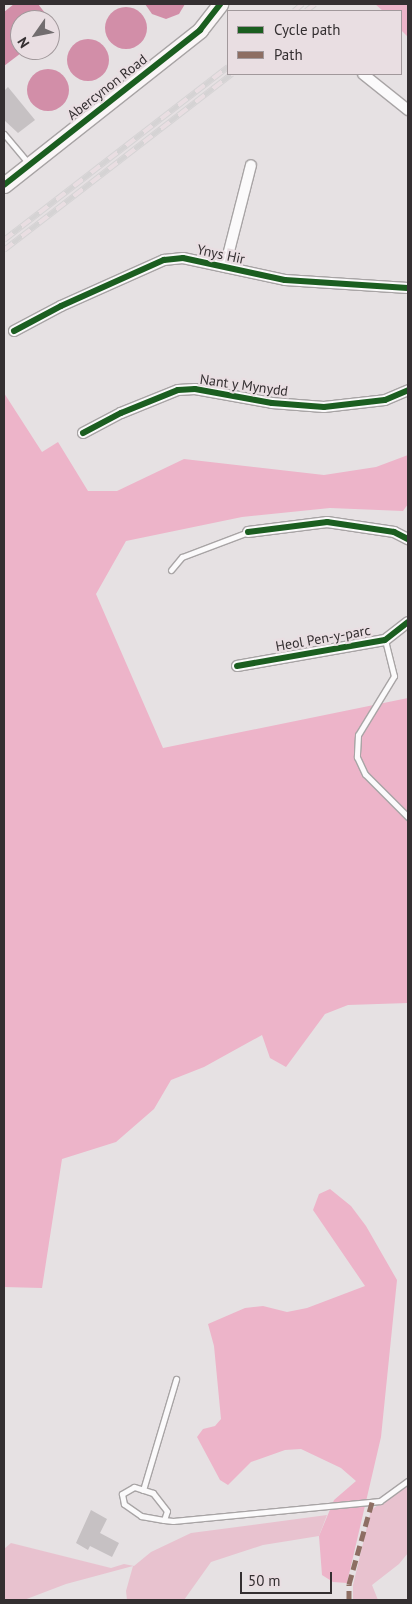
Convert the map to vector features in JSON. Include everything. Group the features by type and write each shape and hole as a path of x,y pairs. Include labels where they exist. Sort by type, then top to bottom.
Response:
{"street":[{"name":"Abercynon Road","path":"4,184 200,30 220,4"},
{"path":"364,75 408,110"},
{"name":"Ynys Hir","path":"225,267 251,165"},
{"name":"Ynys Hir","path":"14,331 61,306 164,260 183,258 285,280 408,288"},
{"name":"Nant y Mynydd","path":"83,433 121,413 178,390 195,389 272,403 324,407 386,400 408,390"},
{"path":"248,532 327,522 394,532 408,539"},
{"name":"Heol Pen-y-parc","path":"237,666 386,640 408,622"}],"lane":[{"path":"4,134 30,164"},
{"path":"171,570 182,557 248,532"},
{"path":"386,640 394,676 358,735 358,756 365,774 408,817"},
{"path":"143,1490 176,1379"},
{"path":"164,1520 167,1511 162,1502 153,1493 134,1486 122,1494 121,1499 141,1516 164,1520 220,1518 380,1501 408,1481"}],"shaded area":[{"path":"14,4 38,4 43,10 10,10 10,60 12,60 4,66 4,12"},
{"path":"145,4 185,4 179,14 166,19 152,14"},
{"path":"375,4 408,4 408,37 402,31 402,10 382,10"},
{"path":"130,7 138,10 144,16 147,28 144,40 138,46 122,49 114,46 108,40 105,24 108,16 114,10"},
{"path":"92,39 100,42 106,48 109,60 106,72 100,78 84,81 76,78 70,72 67,56 70,48 76,42"},
{"path":"52,69 60,72 66,78 69,90 66,102 60,108 44,111 36,108 30,102 27,86 30,78 36,72"},
{"path":"4,393 42,452 58,442 88,491 117,491 184,459 324,475 376,467 408,455 408,504 403,511 330,508 242,517 126,541 96,594 163,748 408,698 408,1003 348,1005 325,1014 286,1067 270,1058 262,1035 204,1067 171,1080 154,1109 116,1142 62,1159 42,1288 4,1287"},
{"path":"330,1189 351,1206 366,1226 397,1280 381,1437 347,1583 333,1582 322,1575 319,1536 334,1500 356,1481 341,1468 301,1449 285,1450 251,1462 228,1485 220,1480 197,1437 203,1429 215,1426 221,1419 214,1346 208,1324 245,1308 263,1306 287,1312 307,1308 365,1286 313,1210 319,1194"},
{"path":"408,1484 408,1553 399,1564 372,1585 378,1600 353,1600 353,1585 371,1510"},
{"path":"327,1515 319,1536 263,1545 211,1562 184,1600 127,1600 126,1591 133,1566 66,1584 24,1600 4,1600 4,1549 11,1543 111,1568 124,1564 134,1566 151,1552 191,1533"}],"building":[{"path":"8,87 35,120 18,133 4,120 4,91"},
{"path":"91,1510 107,1519 100,1533 119,1543 112,1557 90,1546 88,1550 76,1543"}],"railway":[{"path":"295,10 302,4"},
{"path":"307,10 315,4"},
{"path":"4,240 227,68"},
{"path":"4,250 231,75"}],"marked path":[{"path":"349,1600 349,1584 372,1502"}],"cycle path":[{"path":"4,185 200,30 220,4"},
{"path":"14,331 61,306 164,260 183,258 285,280 408,288"},
{"path":"83,433 121,413 178,390 195,389 272,403 324,407 385,400 408,390"},
{"path":"248,532 327,522 394,532 408,539"},
{"path":"237,666 385,640 408,622"}]}
